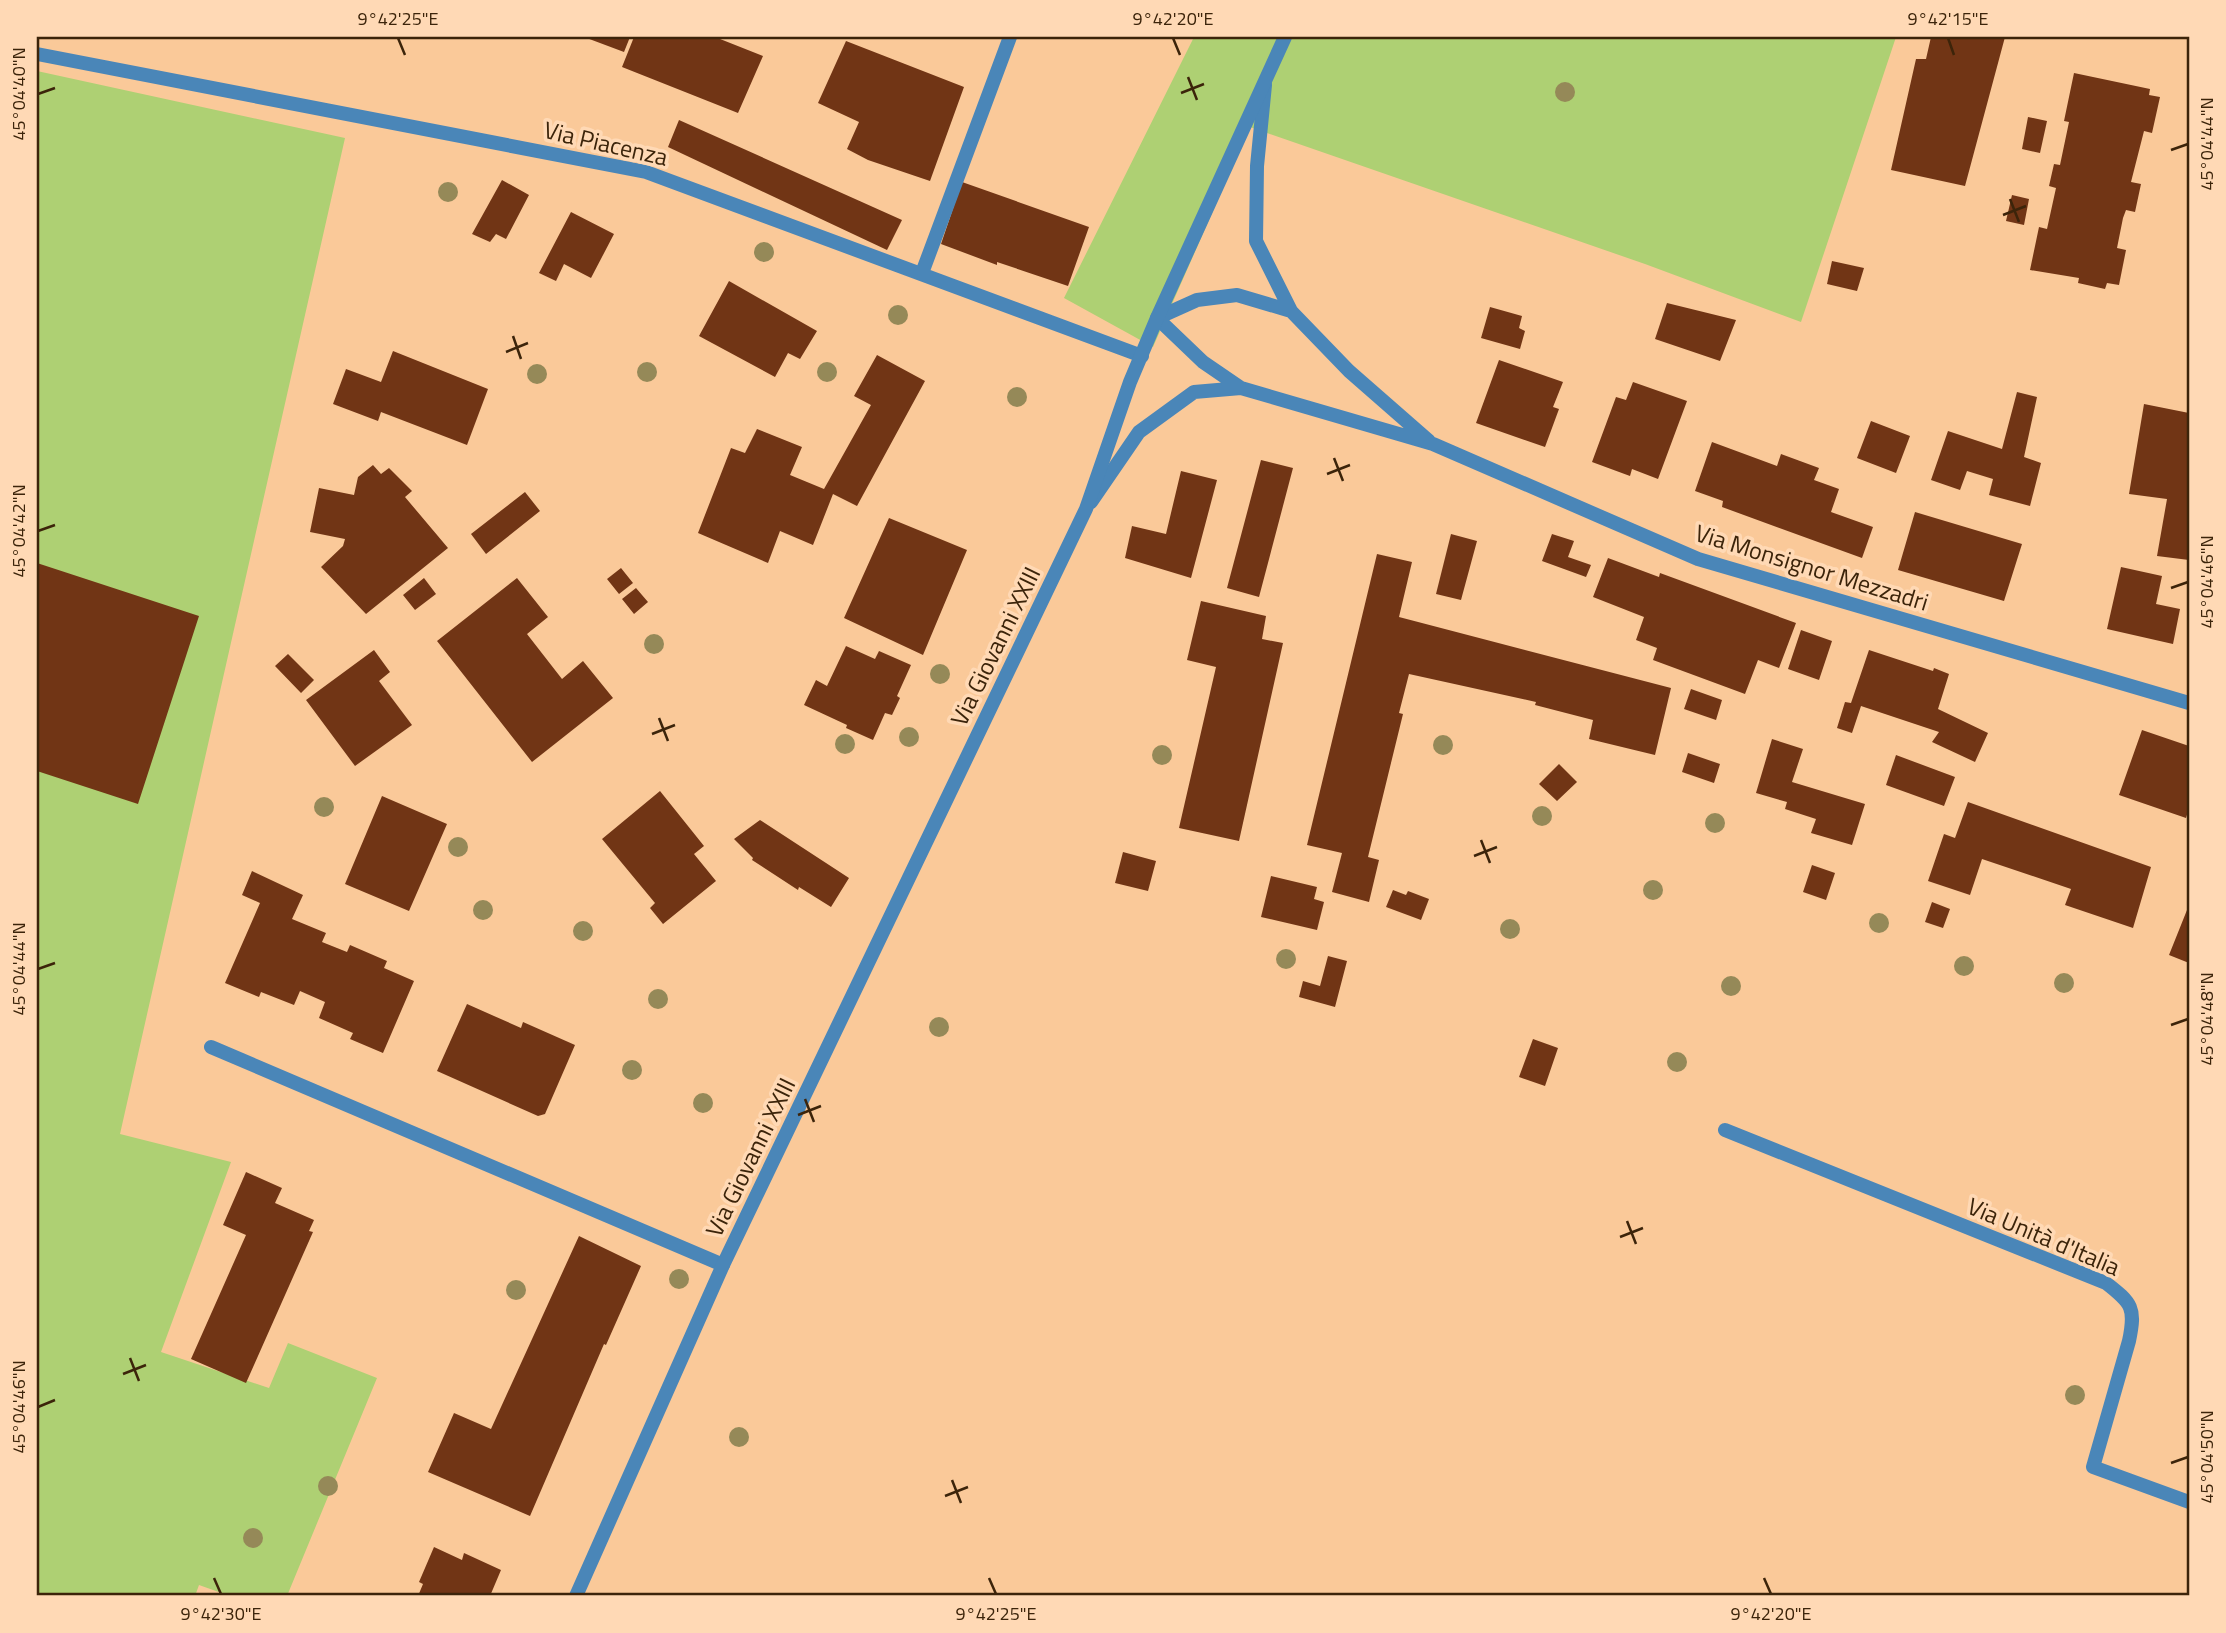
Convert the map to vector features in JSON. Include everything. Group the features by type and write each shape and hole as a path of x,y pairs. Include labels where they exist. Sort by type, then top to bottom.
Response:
{"street":[{"path":"922,273 1010,37"},
{"name":"Via Giovanni XXIII","path":"576,1596 723,1265 1086,509 1130,382 1285,37"},
{"name":"Via Piacenza","path":"37,54 646,172 1142,356"},
{"path":"1265,81 1257,166 1256,241 1291,311 1349,371 1433,444"},
{"path":"1291,311 1237,295 1197,300 1157,318 1203,362 1241,388 1433,444"},
{"path":"1086,509 1139,432 1194,392 1241,388"},
{"name":"Via Monsignor Mezzadri","path":"1433,444 1698,559 2189,703"},
{"name":"Via Giovanni XXIII","path":"211,1047 723,1265"},
{"name":"Via Unità d'Italia","path":"1725,1130 2106,1283 2127,1300 2133,1320 2093,1467 2189,1502"}],"green space":[{"path":"1194,37 1896,37 1801,322 1645,264 1250,127 1153,347 1064,298"},
{"path":"37,71 345,138 120,1134 231,1162 161,1352 269,1388 288,1343 377,1378 287,1596 230,1596 199,1585 195,1596 37,1596"}],"building":[{"path":"584,37 630,37 624,52"},
{"path":"634,37 715,37 763,56 738,113 622,67"},
{"path":"1931,37 2005,37 1965,186 1891,170 1916,59 1926,59"},
{"path":"846,41 964,87 930,181 868,160 847,149 859,122 818,103"},
{"path":"2074,73 2150,89 2149,95 2160,97 2152,133 2144,131 2131,182 2141,184 2135,212 2126,210 2123,218 2117,248 2126,250 2119,285 2107,283 2105,289 2078,283 2079,278 2030,270 2039,227 2047,229 2056,188 2049,186 2054,164 2060,165 2069,122 2064,121"},
{"path":"2028,117 2047,121 2040,153 2022,149"},
{"path":"679,120 902,220 887,250 668,147"},
{"path":"502,180 529,195 506,239 496,234 490,242 472,234"},
{"path":"962,182 1089,227 1068,286 997,262 997,265 941,244"},
{"path":"2012,195 2029,199 2024,225 2006,221"},
{"path":"571,212 614,234 591,278 564,264 556,281 539,273"},
{"path":"1832,261 1864,268 1857,291 1827,284"},
{"path":"729,281 817,331 800,359 788,353 775,377 699,336"},
{"path":"1667,303 1736,320 1720,361 1655,339"},
{"path":"1490,307 1522,316 1519,328 1525,331 1520,349 1481,338"},
{"path":"393,351 488,389 467,445 381,412 378,421 333,404 346,369 381,382"},
{"path":"877,355 925,381 857,506 833,494 813,545 780,531 768,563 698,533 731,448 745,453 757,429 802,447 790,475 824,489 871,405 854,396"},
{"path":"1499,360 1563,382 1553,407 1559,409 1545,447 1476,423"},
{"path":"1633,382 1687,401 1658,479 1632,469 1630,476 1592,462 1616,397 1626,400"},
{"path":"2017,392 2037,397 2024,457 2041,463 2030,506 1989,495 1993,479 1967,471 1960,490 1931,480 1948,431 2002,449"},
{"path":"2144,404 2189,413 2189,560 2157,556 2167,499 2129,494"},
{"path":"1871,421 1910,436 1896,473 1857,458"},
{"path":"1712,442 1777,466 1781,454 1819,468 1814,480 1839,489 1831,512 1873,527 1862,558 1722,507 1723,501 1695,491"},
{"path":"1261,460 1293,468 1259,597 1227,588"},
{"path":"373,465 381,474 389,468 412,491 405,497 448,548 366,614 321,567 343,546 345,539 310,532 319,488 354,495 358,477"},
{"path":"1181,471 1217,480 1191,578 1125,558 1132,526 1166,534"},
{"path":"525,492 540,511 486,554 471,534"},
{"path":"1915,512 2022,544 2004,601 1898,570"},
{"path":"889,518 967,550 923,655 844,618"},
{"path":"1451,534 1477,541 1461,600 1436,594"},
{"path":"1552,534 1574,541 1568,557 1591,565 1586,577 1542,561"},
{"path":"1377,554 1412,562 1399,617 1671,688 1655,755 1589,739 1593,720 1535,705 1536,702 1409,674 1399,713 1403,714 1368,857 1379,860 1369,902 1332,892 1342,853 1307,845"},
{"path":"1608,558 1659,577 1660,573 1796,623 1779,668 1758,660 1745,694 1653,660 1657,648 1636,640 1644,617 1593,597"},
{"path":"37,563 199,616 138,804 37,771"},
{"path":"2121,567 2162,576 2156,604 2180,609 2173,644 2107,629"},
{"path":"621,568 633,583 619,594 607,579"},
{"path":"424,578 436,594 415,610 403,595"},
{"path":"517,578 548,617 527,634 562,679 583,661 613,698 532,762 437,641"},
{"path":"636,588 648,602 634,614 622,599"},
{"path":"1201,601 1266,616 1262,639 1283,643 1239,841 1179,828 1216,667 1187,660"},
{"path":"1801,630 1832,641 1819,680 1788,669"},
{"path":"846,646 875,659 879,651 911,665 892,715 885,713 873,740 804,705 816,680 827,686"},
{"path":"374,650 390,672 379,681 412,725 355,766 306,700"},
{"path":"1869,650 1949,674 1938,709 1988,733 1975,762 1932,742 1939,732 1861,706 1852,733 1837,728 1845,702 1851,703"},
{"path":"288,654 314,680 301,693 275,666"},
{"path":"1691,689 1722,700 1716,720 1684,709"},
{"path":"2142,730 2189,746 2189,808 2186,818 2119,795"},
{"path":"1772,739 1803,749 1792,782 1865,804 1852,845 1811,833 1816,819 1785,809 1787,802 1756,793"},
{"path":"1688,753 1720,764 1714,783 1682,772"},
{"path":"1896,755 1955,777 1944,806 1886,785"},
{"path":"1559,764 1577,782 1557,801 1539,784"},
{"path":"660,791 704,846 694,854 716,881 663,924 650,908 655,903 602,839"},
{"path":"382,796 447,824 409,911 345,884"},
{"path":"1968,802 2151,867 2133,928 2065,905 2071,889 1982,859 1970,895 1928,881 1944,834 1955,838"},
{"path":"760,820 849,878 831,907 799,887 798,890 752,860 734,839"},
{"path":"1123,852 1156,861 1148,891 1115,883"},
{"path":"1812,865 1835,873 1826,900 1803,892"},
{"path":"252,871 303,895 292,919 326,933 322,942 347,952 350,945 387,961 384,968 414,981 383,1053 350,1039 353,1033 319,1018 325,1002 300,991 294,1005 261,992 259,997 225,983 260,903 242,895"},
{"path":"1271,876 1317,887 1314,899 1324,902 1317,930 1261,917"},
{"path":"1393,890 1406,895 1408,891 1429,899 1421,920 1386,907"},
{"path":"1932,902 1950,909 1943,928 1925,922"},
{"path":"2189,905 2189,963 2169,955"},
{"path":"1328,956 1347,961 1335,1007 1299,997 1303,981 1320,986"},
{"path":"467,1004 521,1028 523,1022 575,1045 545,1114 538,1116 437,1071"},
{"path":"1533,1039 1558,1048 1545,1086 1519,1077"},
{"path":"246,1172 282,1188 275,1203 314,1220 309,1231 313,1232 246,1383 191,1359 246,1235 223,1225"},
{"path":"579,1236 641,1266 606,1345 604,1344 530,1516 428,1472 454,1413 491,1429"},
{"path":"434,1547 462,1560 464,1553 501,1570 490,1596 418,1596 423,1584 419,1582"}]}
